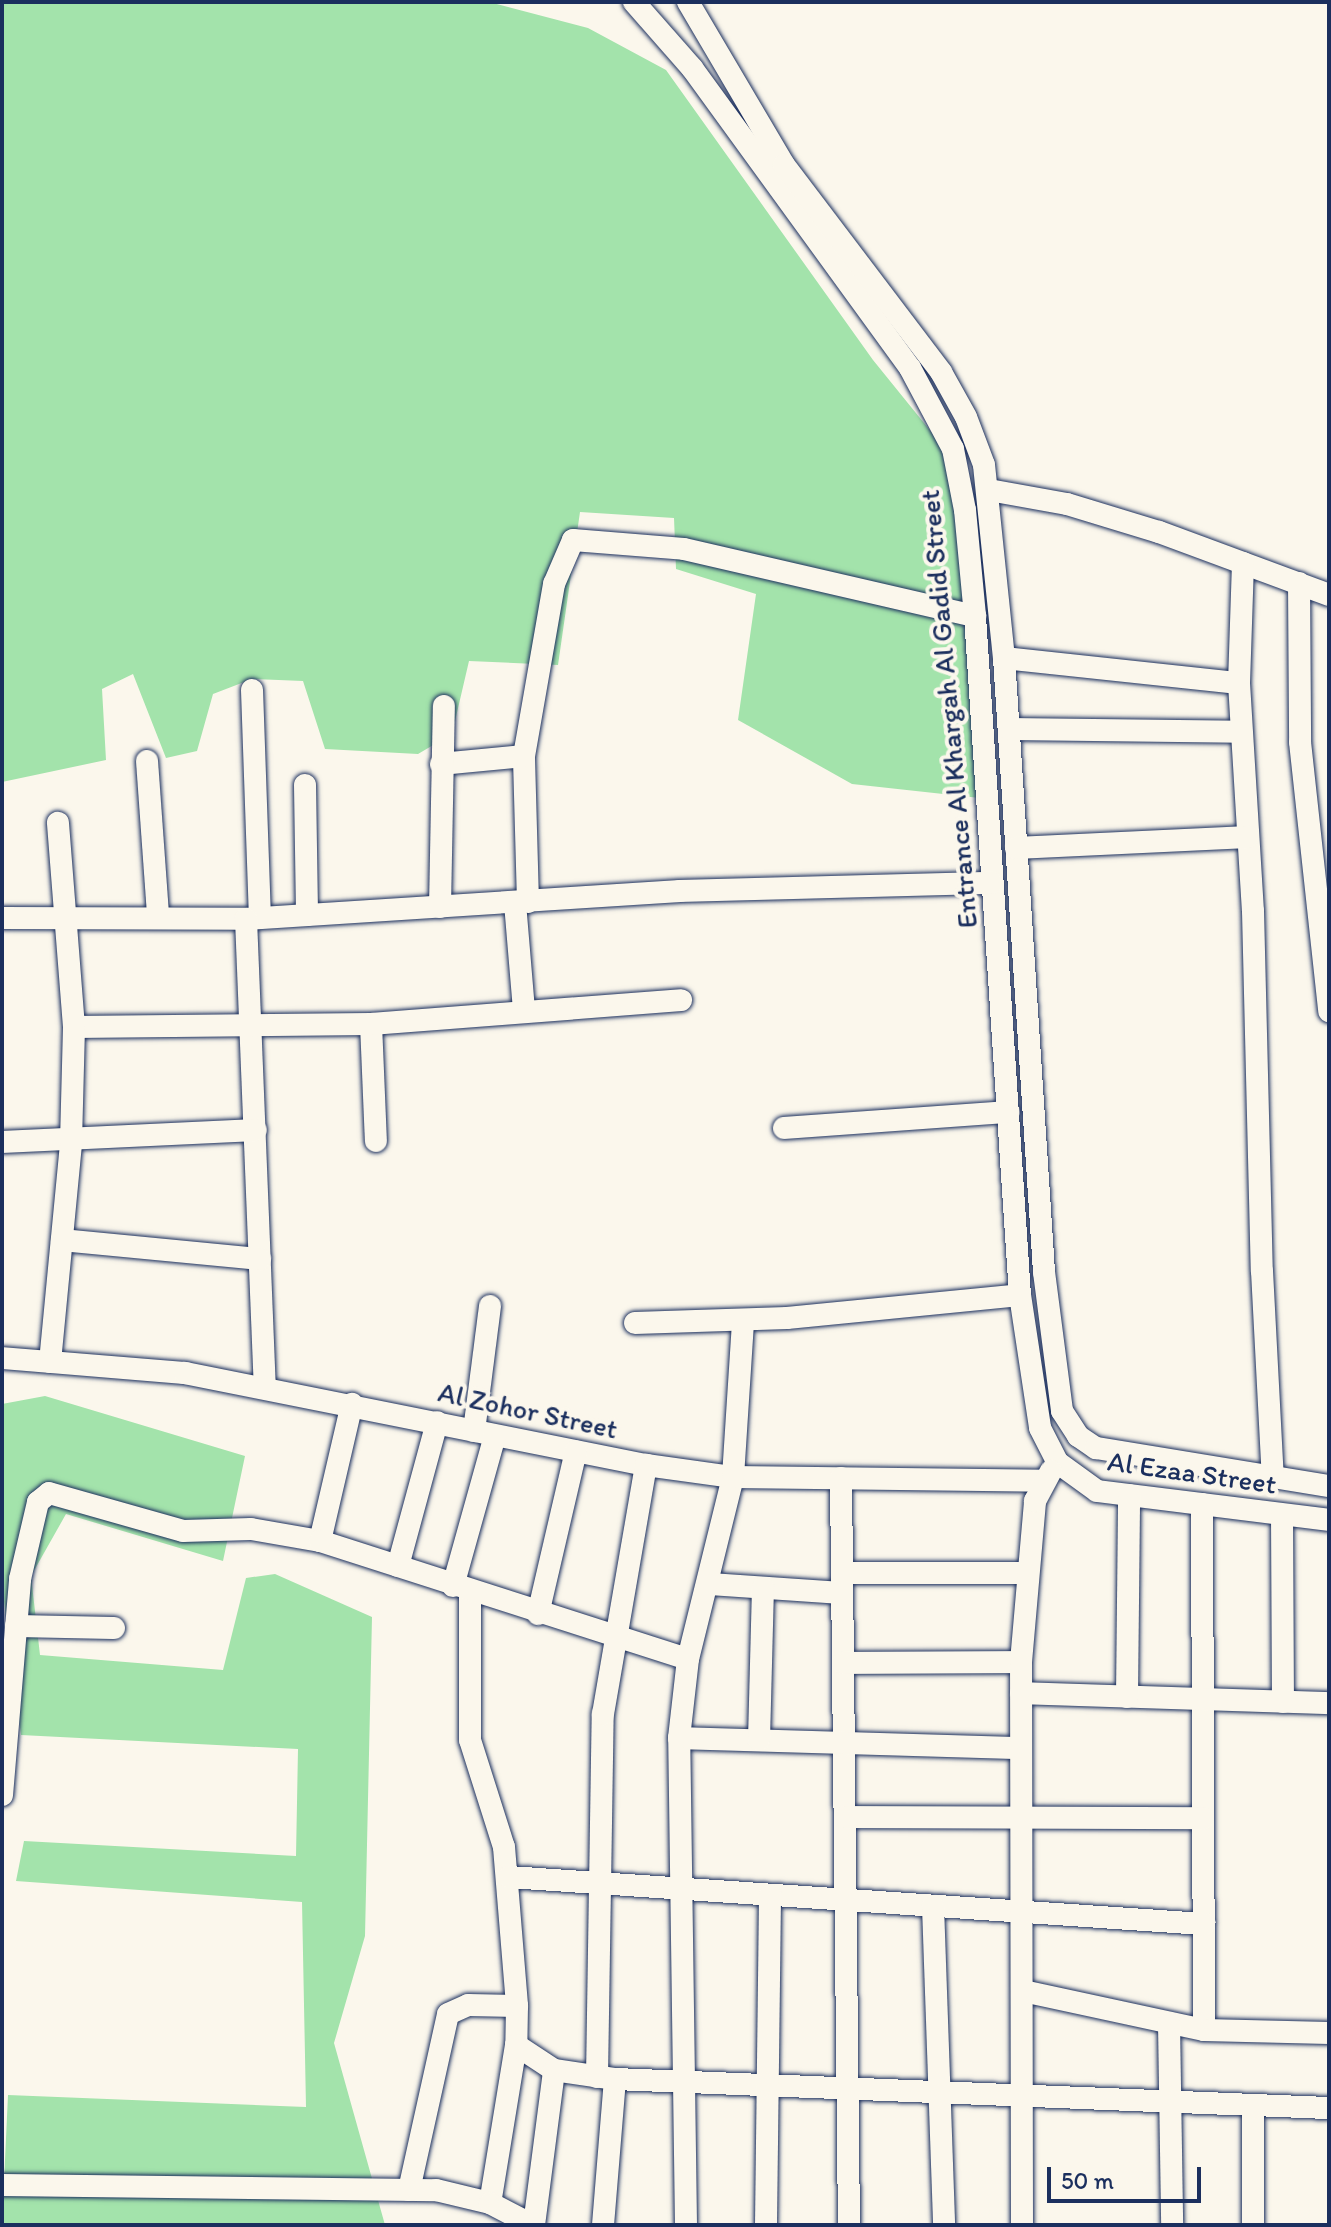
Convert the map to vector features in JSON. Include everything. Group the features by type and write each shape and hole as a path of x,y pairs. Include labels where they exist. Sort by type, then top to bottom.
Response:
{"street":[{"name":"Entrance Al Khargah Al Gadid Street","path":"634,2 684,58 910,368 942,421 961,479 975,616 1020,1295 1040,1428 1051,1471"},
{"name":"Entrance Al Khargah Al Gadid Street","path":"688,2 748,106 817,213 954,394 976,440 989,490 1004,658 1045,1287 1062,1411 1078,1436"},
{"path":"728,120 748,106"},
{"path":"989,490 1067,504 1329,595"},
{"path":"524,1010 521,902 524,756 554,584 573,540 684,549 975,616"},
{"path":"1243,563 1239,683 1248,837 1273,1479"},
{"path":"1299,583 1300,742 1329,1011"},
{"path":"1004,658 1239,683"},
{"path":"252,690 253,919 249,1025 265,1388"},
{"path":"440,907 444,706"},
{"path":"1009,729 1241,732"},
{"path":"441,764 524,756"},
{"path":"147,761 158,916"},
{"path":"305,785 307,915"},
{"path":"50,1362 71,1142 74,1027 63,918 58,823"},
{"path":"1016,848 1248,837"},
{"path":"2,918 158,916 253,919 774,887 992,883"},
{"path":"74,1027 371,1024 681,1000"},
{"path":"371,1024 376,1141"},
{"path":"784,1128 1008,1112"},
{"path":"2,1142 71,1142 256,1130"},
{"path":"62,1240 260,1259"},
{"path":"635,1323 743,1321 1020,1295"},
{"path":"490,1306 484,1434 462,1589 470,1740 509,1877 517,2006 516,2045 490,2203"},
{"path":"686,2225 679,1738 688,1659 710,1584 733,1477 743,1321"},
{"name":"Al Zohor Street","path":"2,1358 185,1373 646,1465 733,1477 841,1478 1051,1471"},
{"path":"320,1541 352,1404"},
{"path":"398,1566 437,1422"},
{"path":"1022,2225 1021,1662 1027,1573 1035,1501 1051,1471 1078,1436"},
{"name":"Al Ezaa Street","path":"1078,1436 1116,1453 1329,1486"},
{"path":"538,1614 576,1451"},
{"path":"603,2225 606,2078 597,1884 603,1714 646,1465"},
{"name":"Al Ezaa Street","path":"1051,1471 1097,1491 1329,1520"},
{"path":"841,1478 849,2225"},
{"path":"2,1795 16,1626 27,1538 38,1502 49,1493 183,1531 251,1529 320,1541 538,1614 688,1659"},
{"path":"1127,1697 1129,1495"},
{"path":"1202,1504 1204,2030"},
{"path":"1282,1515 1283,1702"},
{"path":"710,1584 763,1588 1027,1573"},
{"path":"759,1740 763,1588"},
{"path":"16,1626 114,1628"},
{"path":"843,1663 1021,1662"},
{"path":"1021,1693 1329,1703"},
{"path":"679,1738 1021,1748"},
{"path":"846,1817 1203,1818"},
{"path":"509,1877 1204,1924"},
{"path":"766,2225 770,1895"},
{"path":"933,1906 944,2225"},
{"path":"1023,1991 1204,2030 1329,2033"},
{"path":"409,2190 448,2014 468,2005 517,2006"},
{"path":"1169,2023 1172,2225"},
{"path":"516,2045 554,2070 606,2078 1329,2108"},
{"path":"2,2185 409,2190 464,2194 490,2203 533,2225 554,2070"},
{"path":"1253,2106 1253,2225"}],"green space":[{"path":"2,2 489,2 588,28 666,70 873,360 941,444 971,509 998,800 852,784 738,720 756,594 676,569 674,518 580,512 558,665 469,661 452,734 418,754 325,749 303,681 252,679 213,694 197,751 166,758 133,674 102,689 106,760 2,782"},
{"path":"45,1396 245,1456 223,1561 66,1514 31,1576 40,1655 223,1670 246,1578 275,1574 372,1617 365,1936 334,2043 385,2225 2,2225 8,2095 306,2107 302,1902 16,1881 24,1841 296,1856 298,1749 21,1735 2,1586 2,1404"}]}
